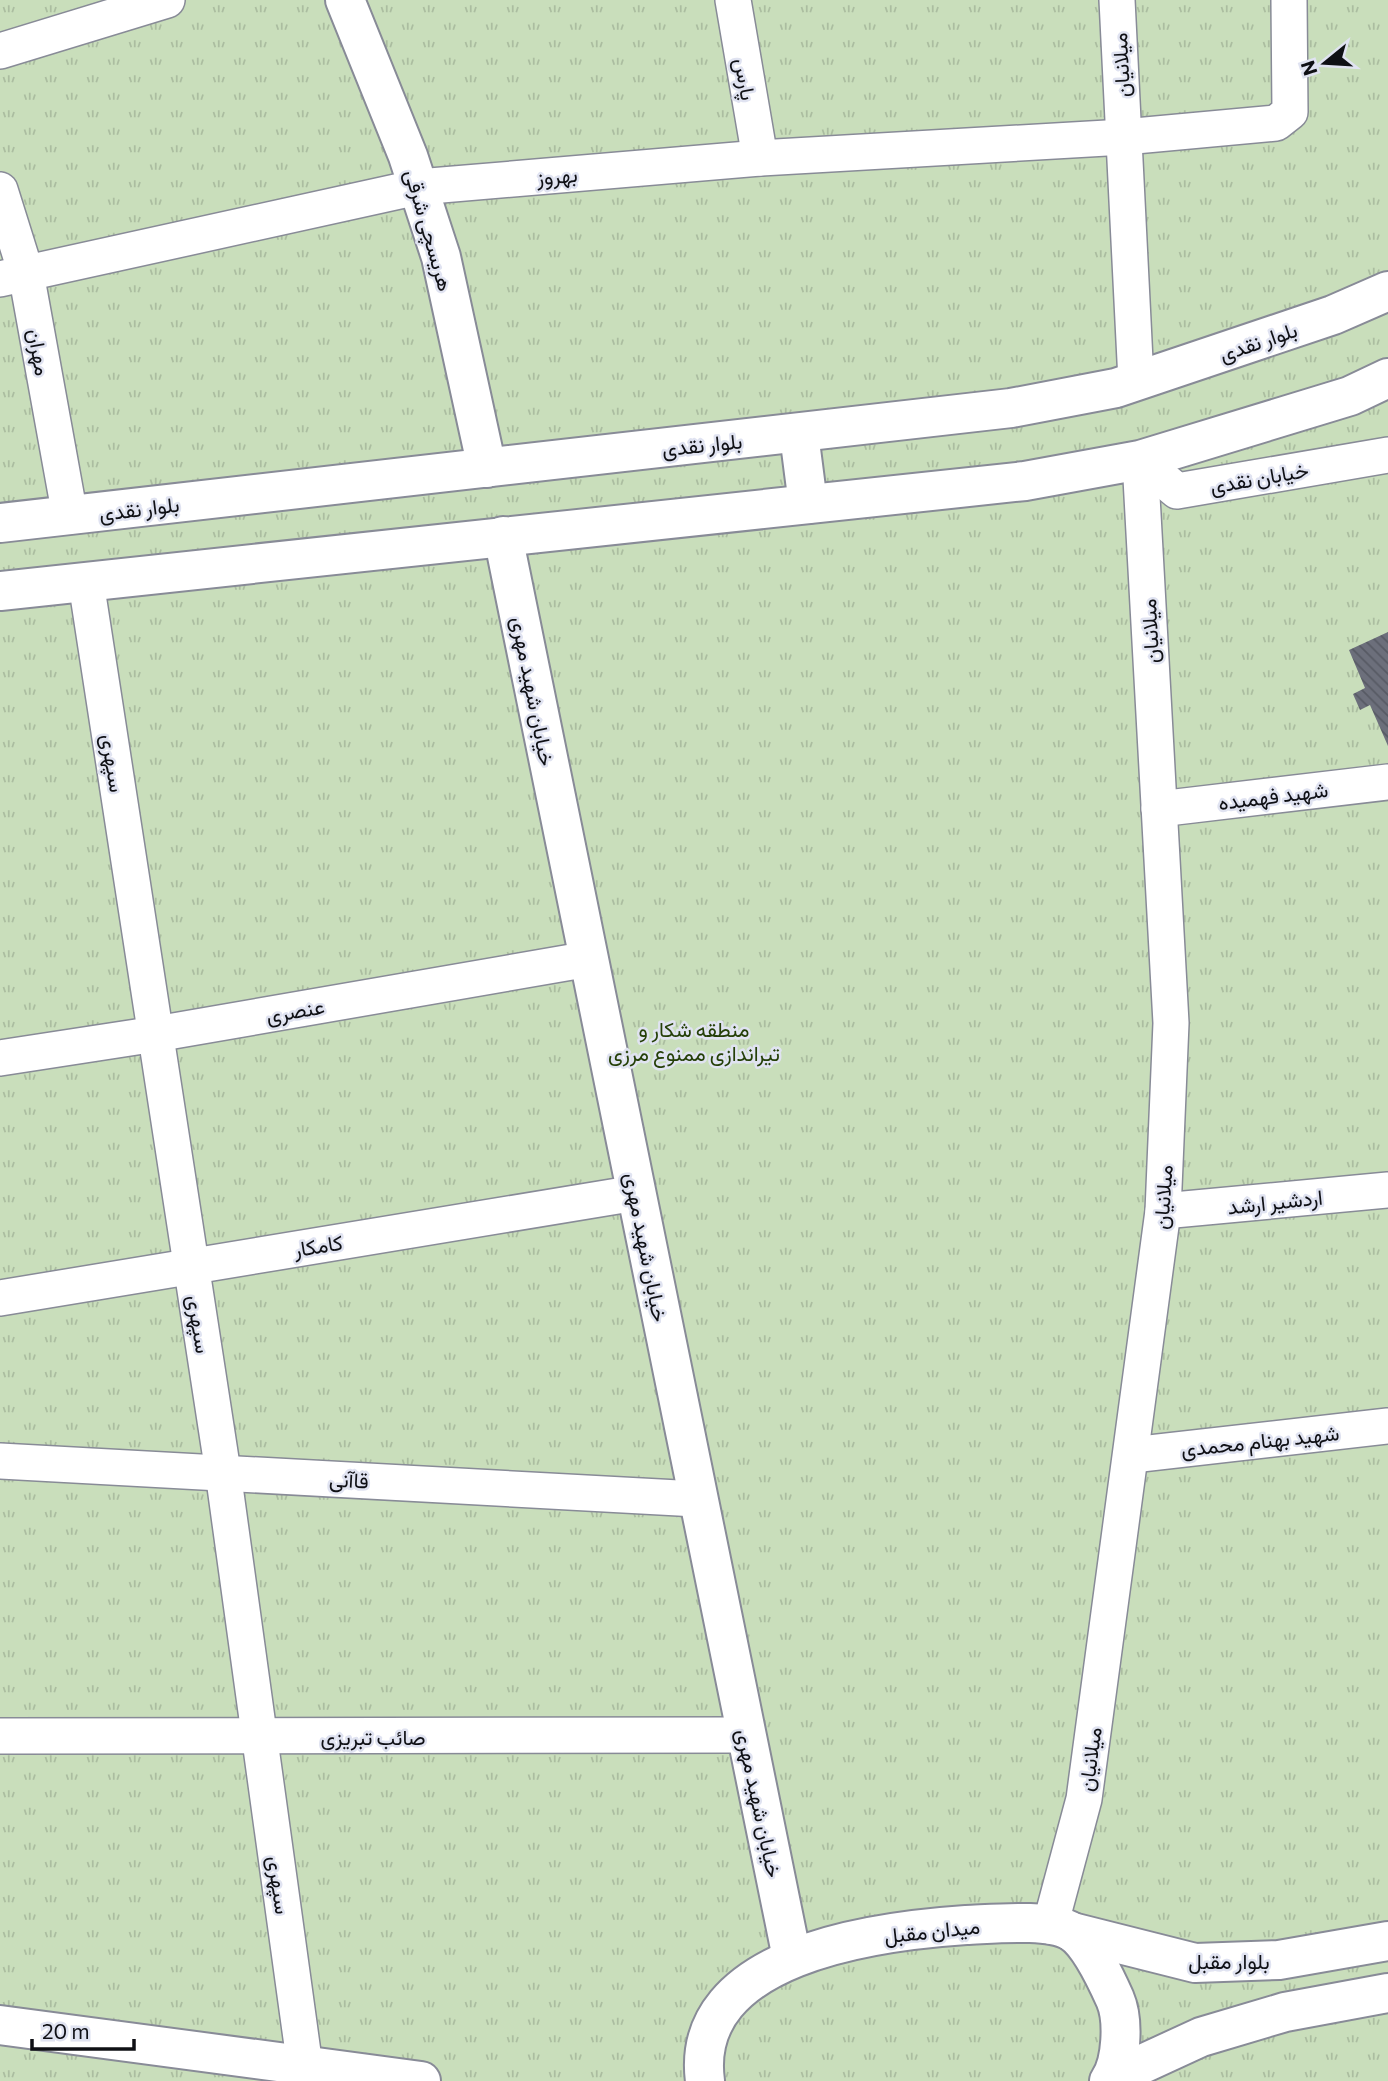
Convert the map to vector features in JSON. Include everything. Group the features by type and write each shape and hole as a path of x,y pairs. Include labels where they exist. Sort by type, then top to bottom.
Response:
{"main road":[{"name":"هریسچی شرقی","path":"345,0 418,187 441,257 487,468"},
{"name":"بلوار نقدی","path":"0,523 1011,408 1136,381 1333,315 1388,291"},
{"path":"0,591 1025,481 1140,460 1350,396 1388,378"},
{"path":"799,434 808,504"},
{"name":"خیابان شهید مهری","path":"503,536 792,1958"},
{"name":"میدان مقبل","path":"705,2081 710,2030 730,2001 761,1973 792,1958 851,1940 921,1928 999,1923 1061,1929"},
{"path":"1061,1929 1101,1968 1118,2007 1119,2046 1110,2079"},
{"name":"بلوار مقبل","path":"1061,1929 1195,1963 1279,1960 1388,1941"},
{"path":"1110,2079 1213,2034 1285,2012 1388,1993"},
{"path":"0,2025 421,2081"}],"street":[{"path":"0,51 167,0"},
{"name":"پارس","path":"733,0 760,158"},
{"name":"میلانیان","path":"1117,0 1136,381"},
{"name":"بهروز","path":"13,276 418,187 760,158 1124,137 1276,123 1290,112 1289,0"},
{"name":"مهران","path":"0,190 13,276 70,516"},
{"name":"خیابان نقدی","path":"1140,460 1177,491 1388,454"},
{"name":"میلانیان","path":"1061,1929 1084,1799 1163,1212 1171,1023 1140,460"},
{"name":"سپهری","path":"86,582 223,1472 305,2067"},
{"name":"شهید فهمیده","path":"1158,808 1388,782"},
{"name":"عنصری","path":"0,1058 156,1034 589,959"},
{"name":"اردشیر ارشد","path":"1163,1212 1388,1190"},
{"name":"کامکار","path":"0,1298 636,1194"},
{"name":"شهید بهنام محمدی","path":"1132,1455 1388,1426"},
{"name":"قاآنی","path":"0,1461 698,1499"},
{"name":"صائب تبریزی","path":"0,1736 745,1735"}],"green space":[{"name":"منطقه شکار و تیراندازی ممنوع مرزی","path":"0,0 1388,0 1388,2081 0,2081"}],"building":[{"path":"1388,632 1388,746 1370,705 1360,710 1353,694 1365,688 1349,650"}]}
